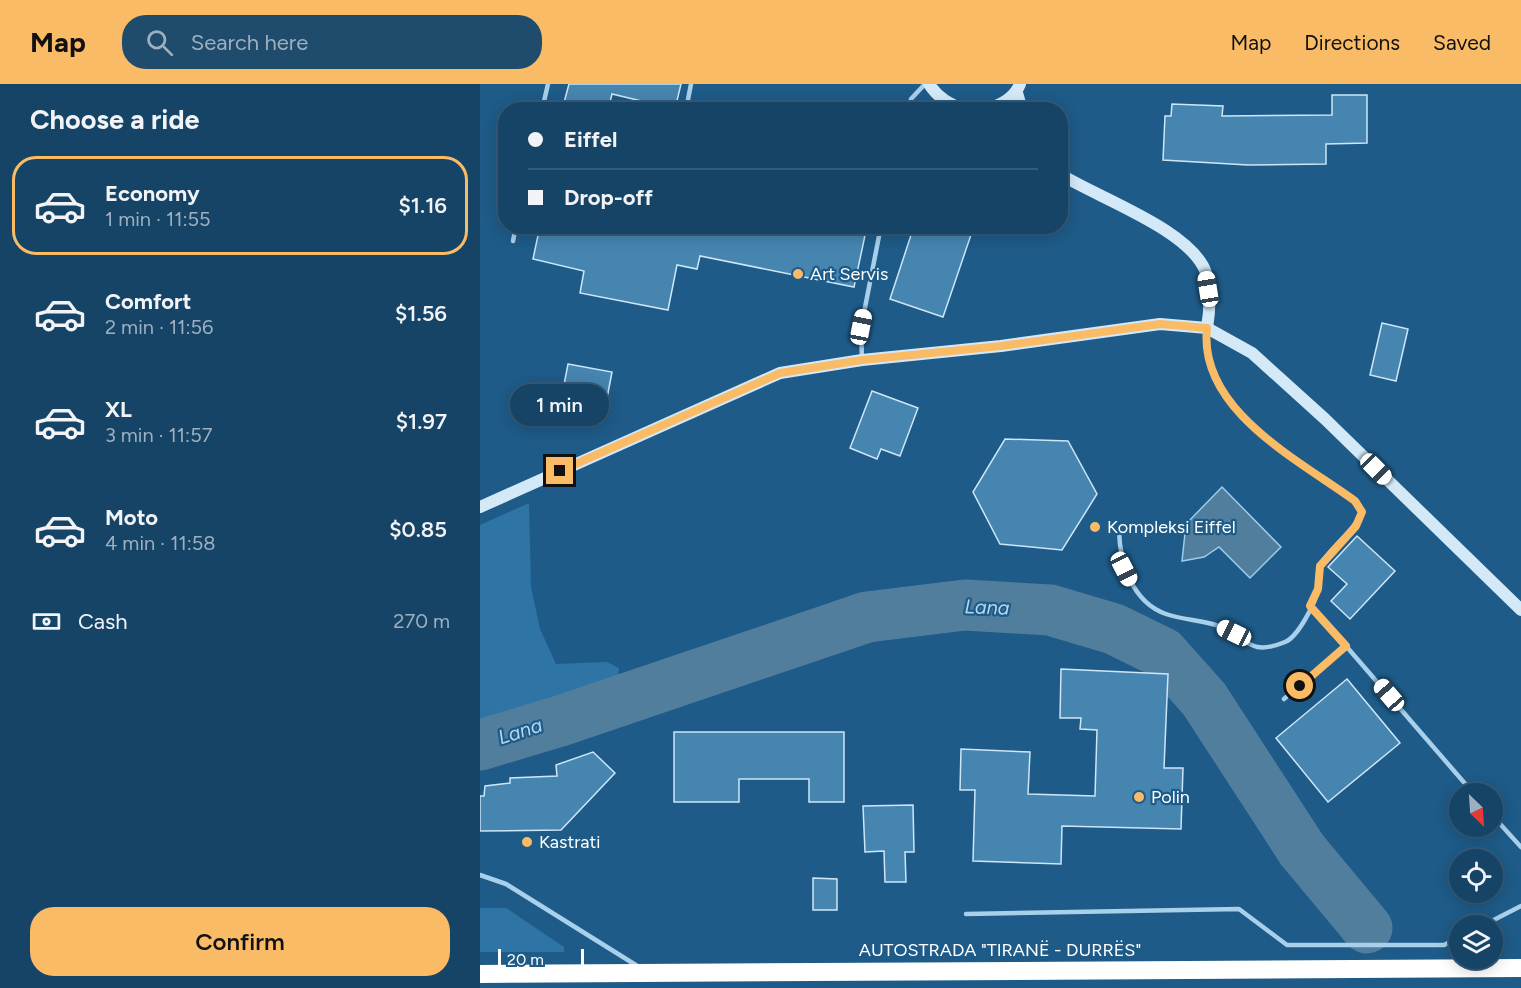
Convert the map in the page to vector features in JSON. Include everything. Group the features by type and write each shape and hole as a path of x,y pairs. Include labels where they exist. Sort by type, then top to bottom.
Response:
{"highway":[{"name":"AUTOSTRADA \"TIRANË - DURRËS\"","path":"480,974 1521,968"}],"main road":[{"path":"927,84 947,102"},
{"path":"1003,102 1018,88"},
{"path":"1068,178 1148,221 1194,252 1206,274 1210,304 1207,328"},
{"path":"480,507 780,373 862,360 1001,346 1160,324 1207,328 1252,353 1317,411 1521,610"}],"lane":[{"path":"544,102 548,84"},
{"path":"688,102 691,84"},
{"path":"910,102 927,84"},
{"path":"513,241 514,234"},
{"path":"862,360 861,327 879,234"},
{"path":"1119,531 1119,550 1130,580 1145,599 1168,615 1220,626 1234,633 1246,644 1261,648 1287,642 1301,627 1318,589 1320,566 1356,526 1362,512 1355,501 1255,430 1239,415 1217,379 1205,346 1207,328"},
{"path":"1310,606 1464,783"},
{"path":"1284,699 1346,646"},
{"path":"1503,827 1521,847"},
{"path":"480,875 506,884 649,973"},
{"path":"1503,915 1521,906"},
{"path":"966,914 1239,909 1287,945 1444,945 1449,942"}],"shaded area":[{"path":"1222,487 1281,547 1250,578 1219,547 1204,557 1182,561 1186,524"},
{"path":"529,503 531,587 540,629 556,664 607,662 619,668 617,684 480,719 480,525"},
{"path":"480,908 506,908 564,947 564,952 480,952"}],"building":[{"path":"569,84 681,84 677,102 646,102 612,94 610,102 564,102"},
{"path":"1332,95 1367,95 1367,143 1326,144 1326,164 1248,165 1163,160 1165,116 1171,116 1172,104 1223,106 1222,116 1332,115"},
{"path":"538,234 865,234 854,287 700,256 697,269 677,265 668,310 580,293 584,271 533,259"},
{"path":"911,234 971,234 943,317 890,299"},
{"path":"1382,323 1408,329 1396,381 1370,375"},
{"path":"568,364 612,372 604,414 560,405"},
{"path":"872,391 918,408 900,456 881,449 877,459 850,448"},
{"path":"1005,439 1068,441 1097,494 1062,550 1000,544 973,492"},
{"path":"1357,536 1395,571 1350,619 1331,601 1347,584 1328,567"},
{"path":"1061,669 1168,674 1164,768 1183,768 1181,829 1062,826 1061,864 973,861 975,790 960,790 961,749 1030,752 1028,794 1095,796 1097,730 1080,729 1081,718 1060,718"},
{"path":"1347,679 1400,743 1328,802 1276,738"},
{"path":"674,732 844,732 844,802 809,802 809,779 739,779 739,802 674,802"},
{"path":"593,752 615,773 561,830 480,831 480,796 484,796 485,786 510,783 510,778 557,776 556,765"},
{"path":"913,805 914,852 905,852 906,882 885,882 884,851 865,852 863,806"},
{"path":"813,878 837,879 837,910 813,910"}],"waterway":[{"name":"Lana","path":"480,745 560,721 867,617 965,605 1050,610 1114,629 1163,653 1204,699 1302,850 1367,928"}],"place":[{"name":"Art Servis","path":"798,274"},
{"name":"Kompleksi Eiffel","path":"1095,527"},
{"name":"Polin","path":"1139,797"},
{"name":"Kastrati","path":"527,842"}],"route":[{"path":"560,471 780,373 862,360 1001,346 1160,324 1207,328 1205,346 1217,379 1239,415 1255,430 1355,501 1362,512 1356,526 1320,566 1317,578 1318,589 1310,606 1346,646 1300,686"}]}
